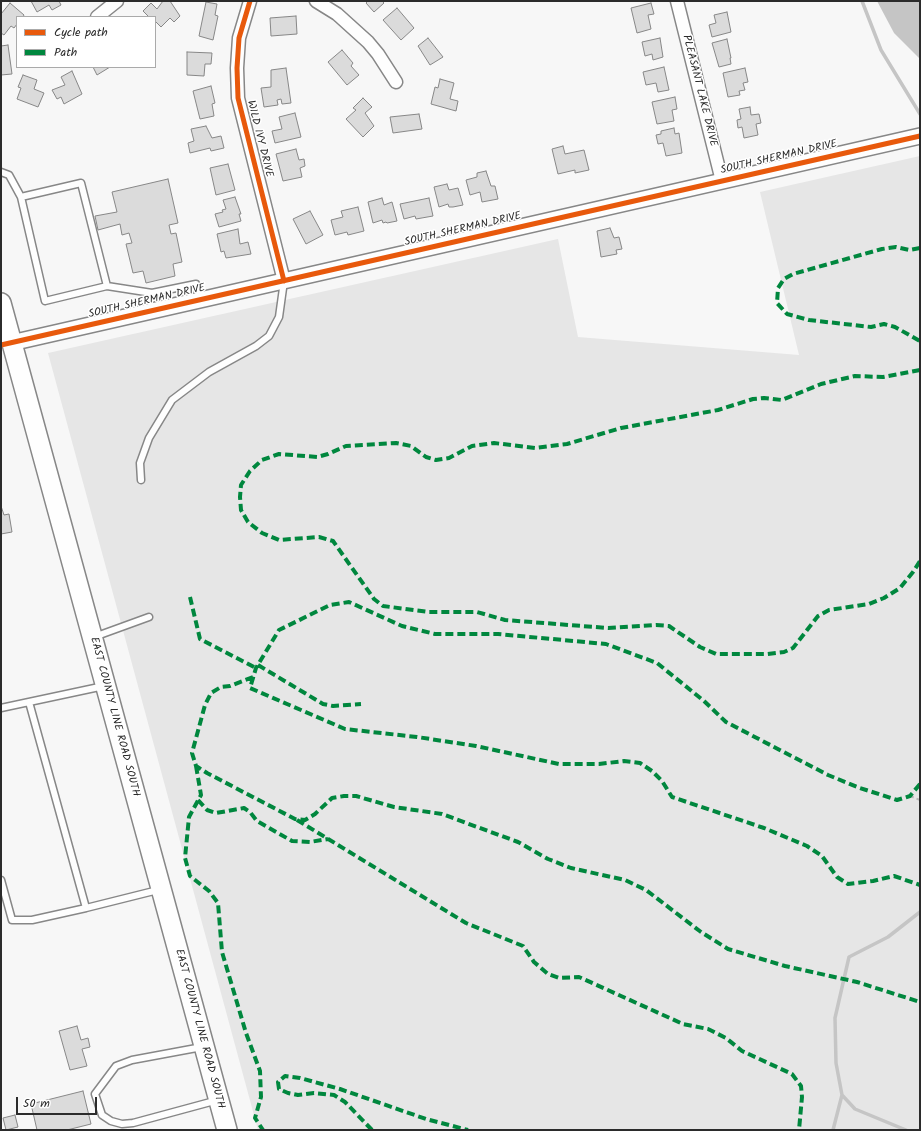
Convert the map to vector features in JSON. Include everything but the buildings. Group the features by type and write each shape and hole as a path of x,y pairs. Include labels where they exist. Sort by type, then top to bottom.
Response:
{"main road":[{"name":"EAST COUNTY LINE ROAD SOUTH","path":"1,303 6,344 92,637 226,1130"}],"street":[{"path":"98,16 117,1"},
{"name":"WILD IVY DRIVE","path":"250,1 241,28 238,45 238,98 284,281"},
{"path":"316,1 337,14 368,42 378,54 396,82"},
{"name":"PLEASANT LAKE DRIVE","path":"676,1 722,181"},
{"name":"SOUTH SHERMAN DRIVE","path":"6,344 920,136"}],"lane":[{"path":"1,172 9,175 21,197 45,301 106,286 152,293 196,284 201,300"},
{"path":"21,197 80,183 106,286"},
{"path":"141,480 140,463 149,438 172,400 209,372 256,346 268,336 279,317 284,281"},
{"path":"92,637 149,617"},
{"path":"1,708 105,686"},
{"path":"29,702 86,908"},
{"path":"1,880 12,920 32,920 161,889"},
{"path":"204,1046 132,1060 116,1066 95,1094 102,1115 111,1121 122,1124 218,1100"}],"path":[{"path":"910,796 920,800"}],"shaded area":[{"path":"877,1 920,1 920,59 894,33"},
{"path":"920,156 920,1130 258,1130 48,353 558,239 578,337 799,355 760,192"}],"waterway":[{"path":"862,1 881,50 920,114"},
{"path":"906,1130 855,1109 842,1095 836,1063 835,1018 849,957 888,937 920,912"},
{"path":"833,1130 842,1095"}],"marked path":[{"path":"920,248 909,250 896,247 882,249 793,274 784,279 778,288 777,303 787,314 809,320 871,327 884,324 895,327 920,341"},
{"path":"920,370 883,377 855,376 821,384 782,400 764,398 753,399 718,410 621,428 567,444 535,448 494,443 472,446 449,458 436,460 426,457 411,446 396,443 346,446 317,457 279,454 262,460 250,471 241,485 240,497 241,510 248,522 262,533 279,540 319,537 333,541 374,599 383,606 429,612 477,612 505,620 608,628 656,625 669,626 700,647 716,654 767,654 784,652 793,648 818,616 829,610 869,604 884,598 900,588 920,561"},
{"path":"190,597 200,639 256,668"},
{"path":"920,784 910,796 897,800 860,788 828,775 726,722 704,701 657,663 606,644 498,634 435,634 402,626 349,602 330,605 279,630 256,668 250,688 345,729 417,737 476,746 559,764 599,764 624,761 640,763 652,771 662,781 672,797 764,828 807,846 822,856 837,877 848,884 873,881 894,876 920,885"},
{"path":"258,665 323,704 333,706 361,704"},
{"path":"253,677 230,686 221,687 211,693 205,705 192,753 196,766 295,819 305,820 315,814 332,798 344,796 356,796 394,807 442,814 518,842 548,859 571,868 625,880 646,890 701,932 728,949 785,966 857,982 920,1002"},
{"path":"196,766 201,795 189,817 185,858 190,876 209,891 218,903 222,952 246,1033 260,1071 261,1097 255,1118 263,1130"},
{"path":"198,800 207,810 216,813 244,808 250,812 257,821 292,841 310,842 328,839"},
{"path":"297,820 466,923 523,946 534,962 548,974 559,978 579,977 683,1024 708,1029 726,1038 742,1051 792,1074 801,1086 802,1097 799,1130"},
{"path":"372,1130 345,1102 334,1095 314,1093 298,1095 288,1093 279,1089 278,1082 285,1076 300,1078 340,1089 426,1119 468,1130"}],"cycle path":[{"path":"250,1 239,38 237,68 238,98 284,281"},
{"path":"1,345 920,136"}]}
